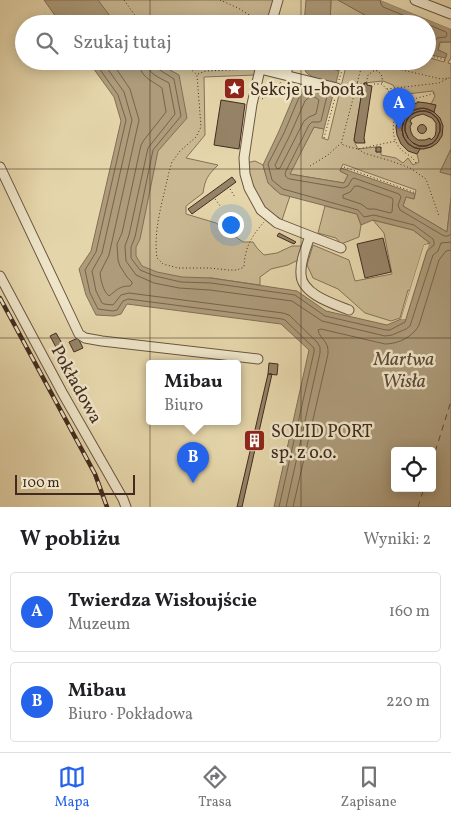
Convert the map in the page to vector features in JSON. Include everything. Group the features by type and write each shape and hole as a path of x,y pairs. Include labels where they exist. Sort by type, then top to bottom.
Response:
{"street":[{"path":"273,15 278,0"},
{"path":"415,0 451,14"},
{"path":"260,70 252,104 244,158 245,174 249,188 261,210 277,223 341,248"},
{"path":"274,70 337,88"},
{"path":"287,70 287,75"},
{"path":"0,168 79,334 84,338 258,359"},
{"path":"310,236 300,277 307,289 327,301 349,310"},
{"name":"Pokładowa","path":"0,276 126,507"}],"path":[{"path":"124,0 135,15"},
{"path":"220,0 248,15"},
{"path":"436,58 445,60"},
{"path":"192,70 197,74 201,126 196,137 180,151 172,162 156,235 157,258 163,264 178,268 237,270 244,266 245,252 251,239 268,217"},
{"path":"197,74 215,70"},
{"path":"324,138 342,70"},
{"path":"310,166 341,144 361,70"},
{"path":"357,83 366,84 368,74 375,70 380,73 382,84 387,89 398,111"},
{"path":"402,70 441,79 450,77"},
{"path":"252,104 273,93 287,75"},
{"path":"387,89 439,83 450,77"},
{"path":"374,84 382,84"},
{"path":"416,163 411,155 405,153 400,148 396,141 393,135 394,123 398,111 405,103 434,93"},
{"path":"341,144 358,149 396,141"},
{"path":"358,149 364,153 410,168 426,179 439,216"},
{"path":"344,167 416,193"},
{"path":"230,189 236,197"},
{"path":"215,199 221,207"}],"shaded area":[{"path":"80,0 274,0 270,15 92,15"},
{"path":"331,0 338,0 365,15 330,15"},
{"path":"440,42 451,42 451,59 448,63 451,64 451,149 440,172 451,175 451,198 447,232 403,206 406,197 414,199 416,190 343,164 340,171 348,175 344,183 289,174 314,127 324,129 322,138 328,140 345,70 436,70 436,60 444,62 447,54 438,50","holes":["383,81 393,85 402,98 407,94 433,91 435,96 431,104 435,105 434,112 441,124 441,136 438,141 428,148 420,149 417,154 419,162 413,165 408,158 403,163 396,158 381,155 381,152 376,152 376,147 358,149 354,141 364,83"]},
{"path":"132,70 256,70 255,75 204,77 205,135 186,158 218,165 208,178 203,193 186,206 186,214 216,223 243,242 253,242 264,255 277,253 292,246 302,246 298,260 288,265 271,269 260,277 260,285 211,278 149,283 128,242"},
{"path":"255,161 263,165 268,181 274,189 290,196 282,220 268,211 255,196 246,163"},
{"path":"325,206 357,214 361,225 359,237 341,244 336,238 318,233"},
{"path":"373,220 413,230 431,244 410,291 408,290 400,318 391,321 365,313 338,289 313,278 307,265 313,245 349,260 355,281 392,274 384,233"}],"water":[{"path":"44,0 98,0 109,15 55,15"},
{"path":"306,0 331,0 330,15 305,15"},
{"path":"338,0 380,0 417,15 365,15"},
{"path":"436,23 451,29 451,42 440,42 438,50 447,54 445,58 436,56"},
{"name":"Martwa Wisła","path":"94,70 170,70 179,75 187,118 158,151 140,239 136,247 136,256 142,266 157,272 182,277 211,278 297,291 326,311 387,325 401,319 424,245 430,243 413,230 373,220 361,225 357,214 280,194 268,183 263,165 296,91 308,86 314,86 316,78 305,70 339,71 336,83 323,80 334,91 324,129 314,127 290,174 344,183 348,175 340,171 341,168 415,194 414,199 406,197 403,206 447,232 451,198 451,507 274,507 309,350 281,324 127,304 121,314 114,316 96,315 86,295 79,269 91,251 121,121 114,97"},
{"path":"451,149 451,175 440,172"}],"pier":[{"path":"380,0 387,0 424,15 417,15"},
{"path":"436,20 451,26 451,29 436,23"},
{"path":"429,244 406,319 401,319 424,245"}],"building":[{"path":"364,83 372,86 364,138 365,143 356,143 354,140"},
{"path":"221,100 245,104 239,149 214,145"},
{"path":"419,102 436,105 434,112 424,108 414,110 405,118 402,128 403,136 413,147 420,149 417,154 408,151 401,144 396,127 403,110"},
{"path":"420,108 428,109 440,118 443,126 442,136 431,147 415,148 408,144 404,138 403,122 407,115","holes":["419,111 427,111 437,118 440,124 440,131 433,143 419,146 408,138 405,124 412,114"]},
{"path":"417,112 431,113 440,124 437,138 433,143 426,146 419,146 413,143 405,131 407,119","holes":["423,114 432,118 436,123 436,131 435,136 431,140 430,138 418,140 413,136 410,127 411,119"]},
{"path":"422,124 427,129 422,134 417,129"},
{"path":"376,147 381,147 381,152 376,152"},
{"path":"232,177 236,182 192,214 188,209"},
{"path":"279,233 296,242 294,244 277,236"},
{"path":"383,238 391,272 365,278 357,244"},
{"path":"56,333 63,345 57,349 50,336"},
{"path":"78,338 83,348 74,352 69,342"},
{"path":"269,363 278,364 277,375 268,374"},
{"name":"SOLID PORT sp. z o.o.","path":"268,374 272,374 242,507 237,507"}],"ferry route":[{"path":"436,449 451,401"},
{"path":"418,507 423,492"}],"railway":[{"path":"0,298 95,474 107,507"}],"place":[{"name":"Sekcje u-boota","path":"234,89"},
{"name":"Twierdza Wisłoujście","path":"399,129"},
{"name":"SOLID PORT sp. z o.o.","path":"255,441"},
{"name":"Mibau","path":"193,483"}]}
